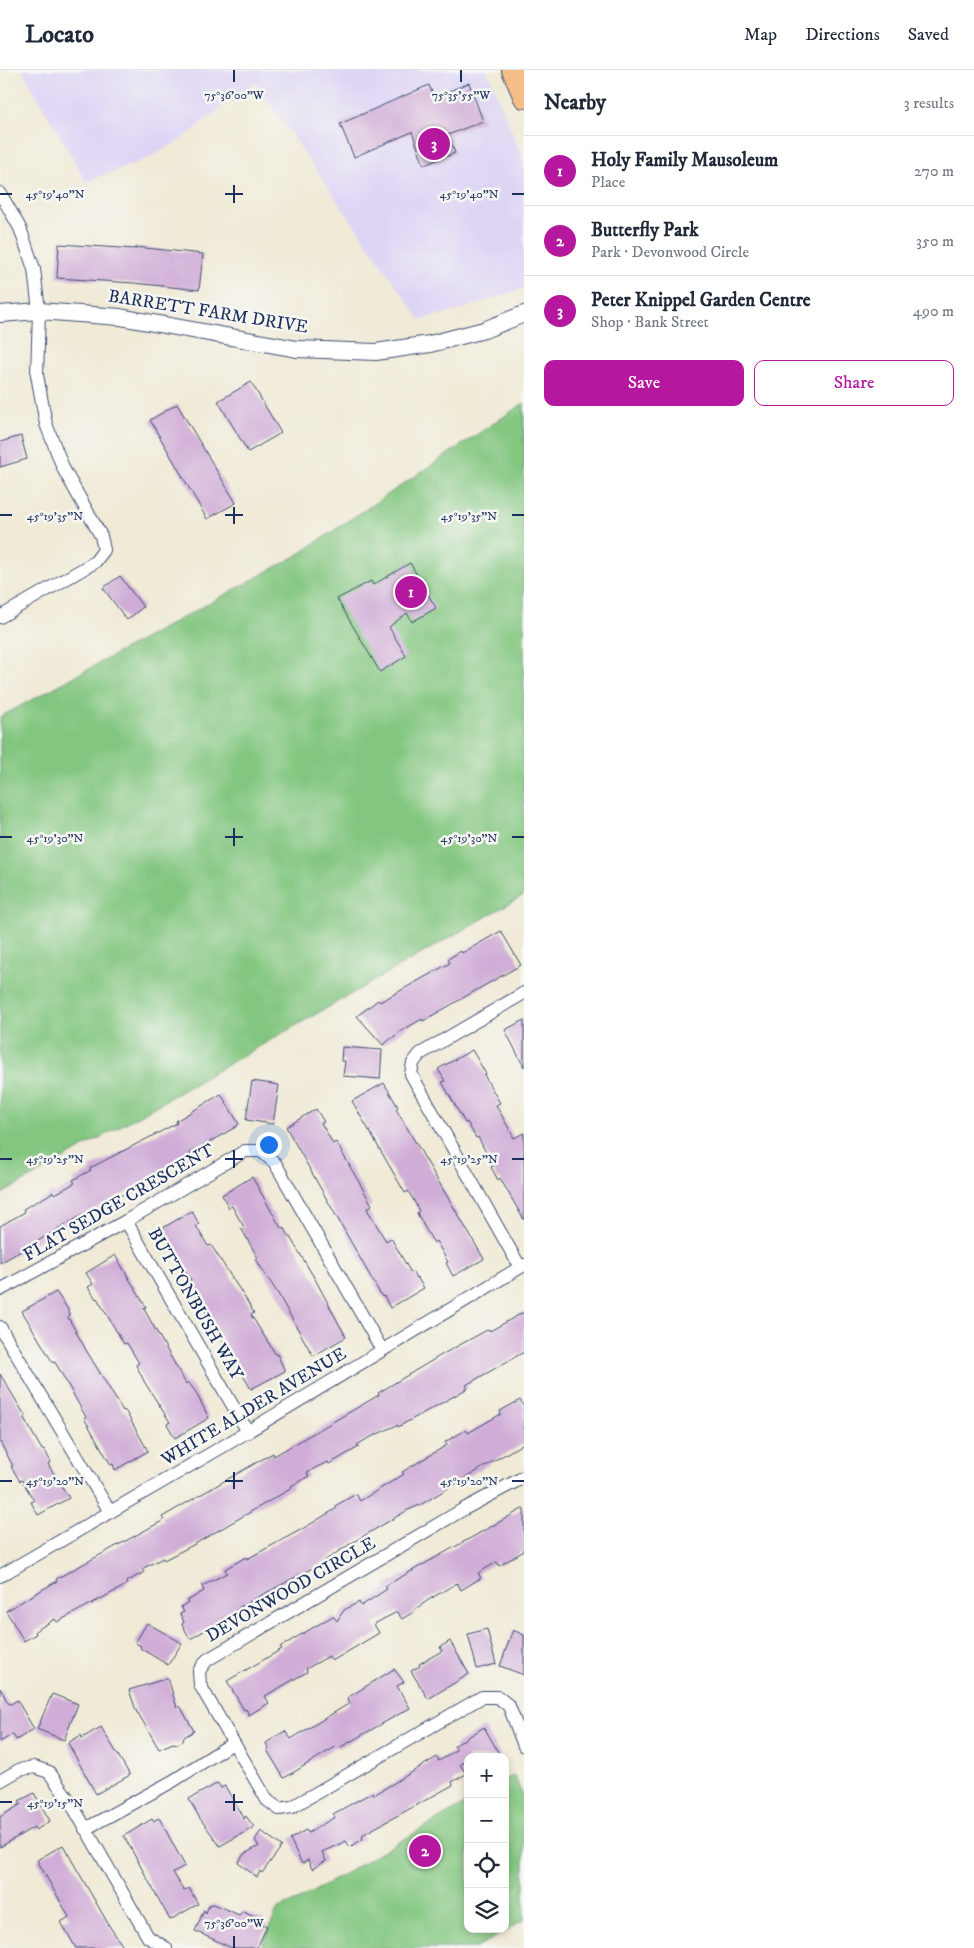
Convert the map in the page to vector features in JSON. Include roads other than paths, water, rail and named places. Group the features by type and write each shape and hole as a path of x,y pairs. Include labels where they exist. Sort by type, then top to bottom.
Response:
{"main road":[{"path":"512,70 524,98"}],"street":[{"path":"0,193 20,228 34,270 39,311 37,375 46,424 64,470 101,536 104,550 95,562 0,617"},
{"name":"BARRETT FARM DRIVE","path":"0,314 39,311 120,317 296,349 376,352 430,344 484,330 524,314"},
{"path":"522,1266 411,1074 413,1063 420,1054 524,993"},
{"name":"FLAT SEDGE CRESCENT","path":"0,1290 126,1221 245,1151 261,1151 275,1163 382,1350"},
{"name":"BUTTONBUSH WAY","path":"126,1221 248,1432"},
{"name":"WHITE ALDER AVENUE","path":"0,1576 248,1432 522,1266"},
{"path":"0,1327 110,1512"},
{"name":"DEVONWOOD CIRCLE","path":"524,1477 464,1509 207,1660 200,1671 200,1685 267,1800 279,1809 292,1807 482,1697 498,1697 509,1706 524,1746"},
{"path":"85,1828 173,1781 234,1743"},
{"path":"0,1781 19,1770 34,1767 49,1772 71,1803 148,1937 166,1948"}],"place":[{"name":"Peter Knippel Garden Centre","path":"434,144"},
{"name":"Holy Family Mausoleum","path":"411,592"},
{"name":"Butterfly Park","path":"425,1851"}]}
